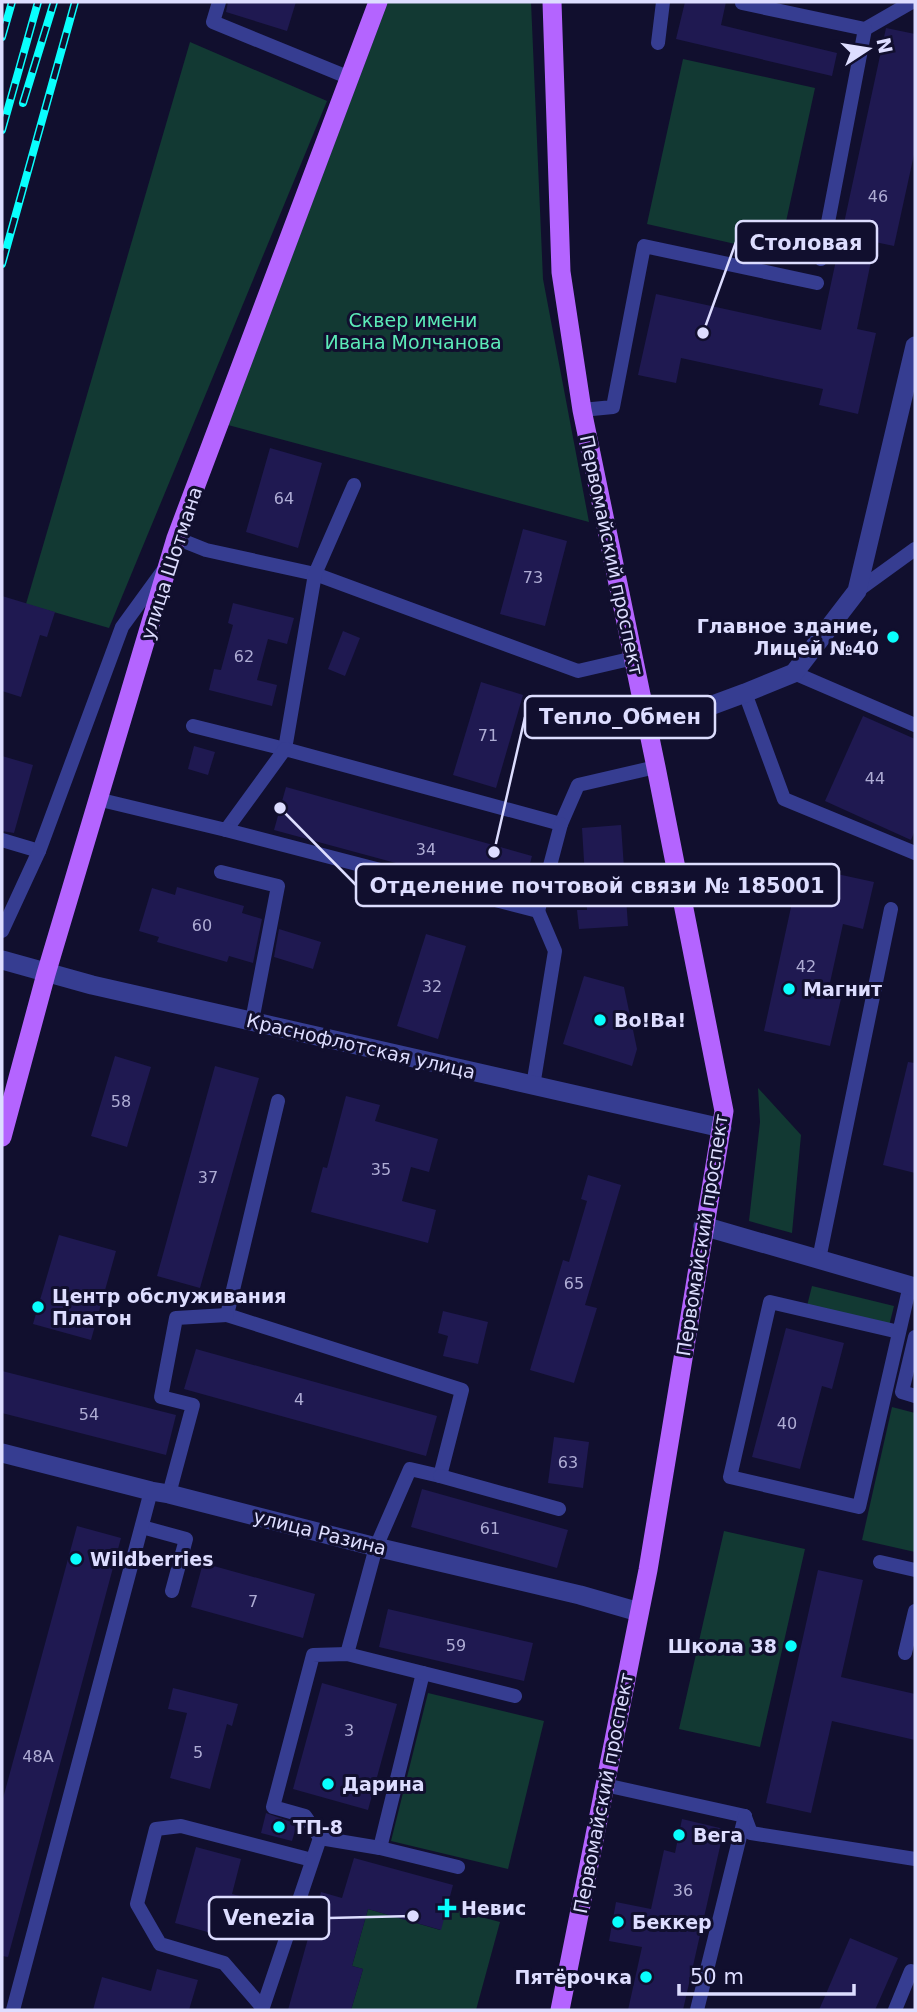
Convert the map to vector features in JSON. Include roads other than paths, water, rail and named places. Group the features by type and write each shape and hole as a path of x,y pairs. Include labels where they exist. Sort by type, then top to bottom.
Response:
{"main road":[{"name":"улица Шотмана","path":"2,1138 46,974 176,538 378,2"},
{"name":"Первомайский проспект","path":"552,2 561,272 582,410 724,1111 648,1570 560,2010"}],"street":[{"path":"648,729 746,694 794,673 857,591 915,346"},
{"name":"Краснофлотская улица","path":"2,960 46,974 722,1128"},
{"path":"704,1226 913,1286"},
{"name":"улица Разина","path":"2,1453 580,1595 639,1612"}],"lane":[{"path":"219,2 213,22 350,78"},
{"path":"658,43 663,2"},
{"path":"743,3 865,29 915,2"},
{"path":"821,259 865,29"},
{"path":"582,410 613,407 644,246 817,283"},
{"path":"222,831 285,748 315,574 354,485"},
{"path":"176,538 206,550 315,574 578,671 634,659"},
{"path":"857,591 915,549"},
{"path":"2,931 39,851 122,627 169,562"},
{"path":"794,673 915,725"},
{"path":"746,694 784,799 915,853"},
{"path":"192,726 285,748 561,824"},
{"path":"534,1086 555,951 538,911 561,824 578,785 656,767"},
{"path":"97,799 538,911"},
{"path":"2,840 39,851"},
{"path":"221,872 278,886 252,1021"},
{"path":"819,1259 891,909"},
{"path":"227,1315 278,1101"},
{"path":"899,1332 770,1302 730,1477 859,1507 899,1332 913,1286"},
{"path":"13,2010 142,1527 160,1493 193,1405 161,1396 176,1318 227,1315 461,1390 440,1476"},
{"path":"915,1337 902,1392 915,1396"},
{"path":"347,1654 376,1547 410,1469 559,1509"},
{"path":"142,1527 186,1539 172,1591"},
{"path":"880,1562 915,1570"},
{"path":"905,1653 915,1611"},
{"path":"458,1867 380,1848 320,1838 305,1816 273,1807 313,1655 347,1654 514,1696"},
{"path":"380,1848 423,1673"},
{"path":"606,1785 745,1816"},
{"path":"745,1816 751,1833 915,1859"},
{"path":"696,2010 745,1816"},
{"path":"262,2009 224,1963 160,1944 137,1904 156,1829 181,1826 312,1860"},
{"path":"262,2009 320,1838"},
{"path":"895,2010 911,1971"}],"railway":[{"path":"2,37 12,2"},
{"path":"2,130 38,2"},
{"path":"23,103 54,2"},
{"path":"2,264 75,2"}],"place":[{"name":"Столовая","path":"703,333"},
{"name":"Главное здание, Лицей №40","path":"893,637"},
{"name":"Отделение почтовой связи № 185001","path":"280,808"},
{"name":"Тепло_Обмен","path":"494,852"},
{"name":"Магнит","path":"789,989"},
{"name":"Во!Ва!","path":"600,1020"},
{"name":"Центр обслуживания Платон","path":"38,1307"},
{"name":"Wildberries","path":"76,1559"},
{"name":"Школа 38","path":"791,1646"},
{"name":"Дарина","path":"328,1784"},
{"name":"ТП-8","path":"279,1827"},
{"name":"Вега","path":"679,1835"},
{"name":"Невис","path":"447,1908"},
{"name":"Venezia","path":"413,1916"},
{"name":"Беккер","path":"618,1922"},
{"name":"Пятёрочка","path":"646,1977"}],"park label":[{"name":"Сквер имени Ивана Молчанова","path":"413,331"}]}
